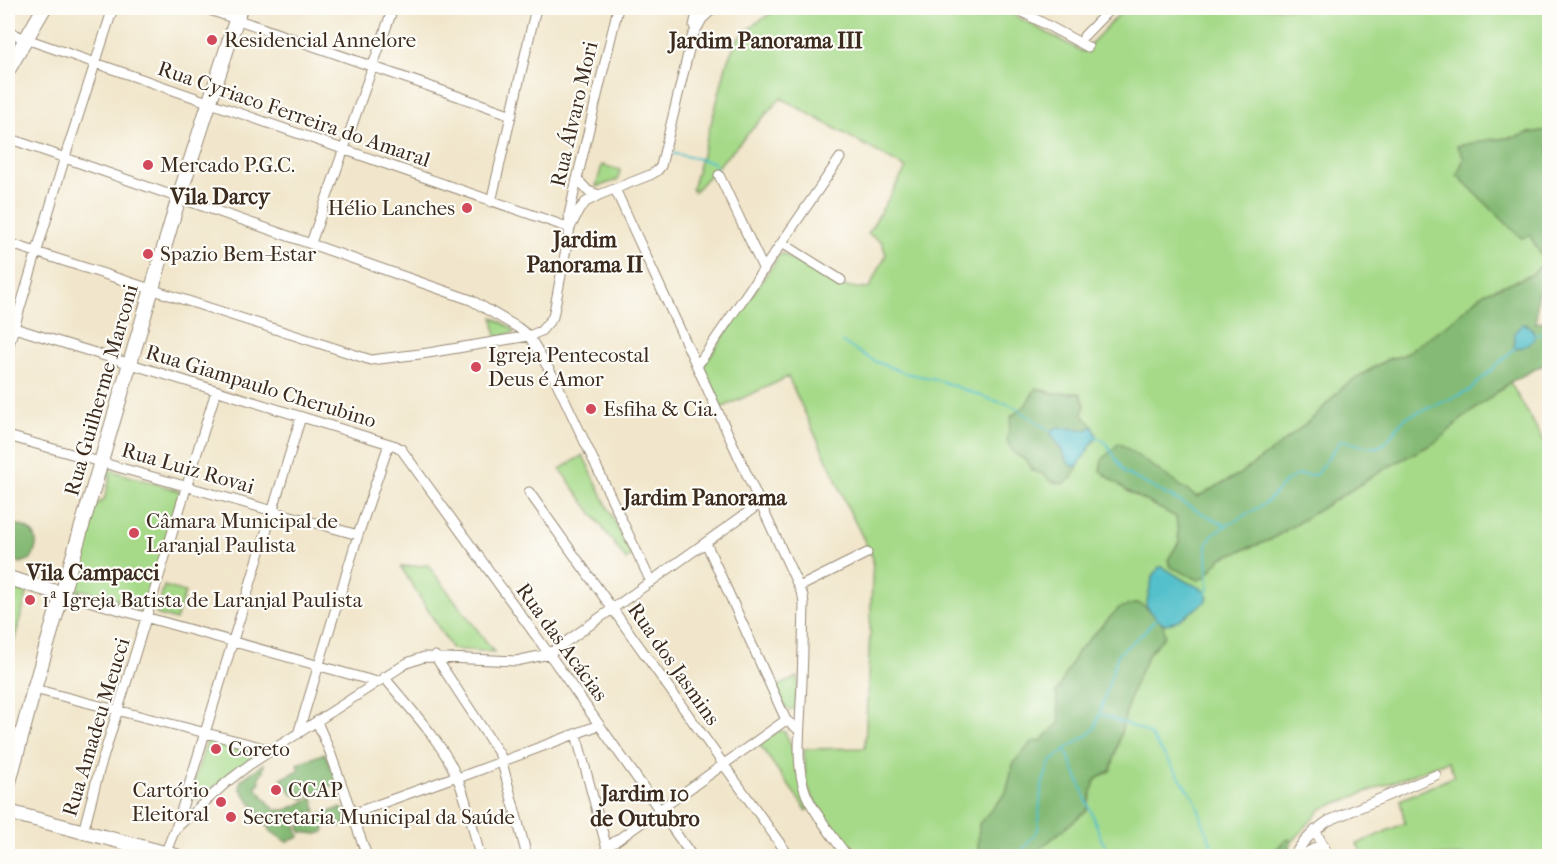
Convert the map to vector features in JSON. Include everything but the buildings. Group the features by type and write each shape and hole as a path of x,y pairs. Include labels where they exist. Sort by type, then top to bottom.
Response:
{"main road":[{"path":"8,70 44,8"},
{"name":"Rua Guilherme Marconi","path":"8,786 34,689 179,197 238,13"},
{"path":"8,578 63,594"},
{"path":"8,812 171,855"}],"street":[{"path":"8,348 10,327 37,253 112,8"},
{"path":"204,8 238,13 373,67 512,115"},
{"path":"311,243 393,8"},
{"path":"491,202 536,8"},
{"name":"Rua Álvaro Mori","path":"530,336 541,331 553,317 577,179 618,8"},
{"path":"570,228 586,202 650,175 661,166 698,8"},
{"path":"693,35 702,19 714,8"},
{"path":"1015,8 1088,47"},
{"path":"1084,36 1111,8"},
{"name":"Rua Cyriaco Ferreira do Amaral","path":"8,30 26,39 343,151 570,228"},
{"path":"8,138 471,300 517,327 530,336 556,381 651,582"},
{"path":"697,366 840,158"},
{"path":"719,175 764,270"},
{"path":"577,179 588,191 600,195"},
{"path":"615,189 803,596 798,745 800,769 811,805 843,855"},
{"path":"8,243 374,360 530,336"},
{"path":"782,243 841,280"},
{"name":"Rua Giampaulo Cherubino","path":"10,327 401,449"},
{"name":"Rua Amadeu Meucci","path":"83,832 99,771 216,391"},
{"path":"171,855 175,829 301,417"},
{"name":"Rua Luiz Rovai","path":"8,436 358,535"},
{"path":"298,734 358,535 389,444"},
{"name":"Rua das Acácias","path":"401,449 692,856"},
{"name":"Rua dos Jasmins","path":"529,492 789,856"},
{"path":"175,829 234,776 411,660 435,656 516,661 549,654 761,503"},
{"path":"706,543 786,720 799,730"},
{"path":"799,587 867,553"},
{"path":"63,594 319,666 380,680 430,733 457,777 480,856"},
{"path":"435,656 503,761 527,856"},
{"path":"34,689 273,750"},
{"path":"576,734 607,852 659,810 786,720"},
{"path":"317,722 367,856"},
{"path":"352,814 599,725"},
{"path":"1294,856 1302,843 1328,821 1436,775"},
{"path":"186,794 190,801 202,804"},
{"path":"1315,830 1329,856"},
{"path":"1300,856 1322,844"}],"green space":[{"path":"779,8 1001,8 1083,52 1125,8 1549,8 1549,130 1516,137 1530,236 1546,263 1531,275 1484,293 1447,325 1402,356 1388,359 1353,380 1315,416 1238,475 1197,497 1181,487 1129,492 1176,517 1179,542 1168,560 1171,567 1199,580 1205,577 1221,558 1270,540 1388,467 1438,441 1457,423 1510,382 1549,450 1549,856 1364,856 1357,844 1405,823 1400,800 1455,776 1448,761 1319,810 1291,843 1285,856 1031,856 1087,810 1095,780 1111,770 1132,690 1149,653 1164,636 1056,692 1060,722 1041,741 1014,762 1006,793 979,824 978,850 988,856 851,856 811,795 806,781 804,749 865,748 873,558 788,377 721,408 704,366 781,253 838,286 869,289 886,255 882,242 868,234 906,168 781,98 694,192 692,189 727,62 737,40 756,23","holes":["1036,388 1053,393 1080,393 1085,405 1082,414 1092,426 1050,481 1045,475 1032,470 1027,461 1014,453 1011,417 1026,405"]},
{"path":"1549,130 1549,284 1538,293 1536,323 1549,320 1549,362 1510,382 1457,423 1438,441 1388,467 1270,540 1221,558 1205,577 1199,580 1171,567 1168,560 1179,542 1176,517 1129,492 1100,471 1102,460 1119,443 1197,497 1238,475 1276,448 1315,416 1353,380 1388,359 1402,356 1447,325 1484,293 1531,275 1545,262 1530,236 1521,238 1457,175 1464,158 1457,146","holes":["1527,324 1533,330 1525,346 1515,349"]},
{"path":"602,165 620,170 618,180 596,187"},
{"path":"493,317 513,329 514,333 496,337"},
{"path":"1036,388 1053,393 1080,393 1085,405 1082,414 1093,426 1086,430 1058,427 1056,443 1071,466 1078,466 1072,478 1063,484 1050,481 1045,475 1032,470 1027,461 1014,453 1007,441 1011,417 1026,405"},
{"path":"583,455 631,556 626,560 560,469"},
{"path":"106,469 180,491 144,611 141,612 135,604 116,599 118,606 116,605 114,598 79,589 81,596 70,592 94,506 104,500 111,475 102,478"},
{"path":"8,522 31,531 34,535 36,547 31,559 21,563 8,557"},
{"path":"428,565 494,652 452,649 401,567"},
{"path":"8,584 28,590 9,659 8,658"},
{"path":"164,586 185,592 176,620 156,614"},
{"path":"1138,603 1148,609 1163,624 1165,636 1149,653 1132,690 1111,770 1095,780 1087,810 1031,856 988,856 978,850 979,824 1006,793 1014,762 1032,742 1041,741 1060,722 1056,693 1077,652 1119,608"},
{"path":"798,677 797,704 790,710 785,707 776,687"},
{"path":"779,730 785,732 793,750 809,809 807,811 759,744"},
{"path":"211,739 254,750 257,754 229,773 201,799 196,800 190,794 207,740"},
{"path":"325,753 337,783 305,798 293,795 281,779 299,770 297,764"},
{"path":"264,764 259,777 260,782 255,787 275,810 286,810 313,798 316,811 294,819 299,837 287,842 272,832 240,788 241,780"},
{"path":"340,808 344,810 348,822 340,826 335,823 325,826 324,832 317,834 301,832 299,826 315,817"},
{"path":"1290,839 1291,843 1285,856 1274,856 1282,843"}],"water":[{"path":"1522,324 1532,329 1534,340 1514,349 1515,332"},
{"path":"1093,426 1097,436 1078,466 1071,466 1050,431 1058,427 1086,430"},
{"path":"1159,567 1201,588 1208,597 1205,602 1173,623 1160,622 1146,606 1152,578"}],"waterway":[{"path":"666,152 713,162 718,173"},
{"path":"1532,336 1550,331"},
{"path":"842,342 874,361 905,373 935,379 1011,405 1050,431"},
{"path":"1205,595 1208,589 1207,544 1214,533 1267,502 1285,482 1297,475 1315,475 1342,440 1372,447 1382,445 1405,418 1469,391 1515,348"},
{"path":"1095,436 1106,443 1125,473 1225,525"},
{"path":"1018,856 1038,830 1041,789 1050,763 1095,728 1118,654 1157,618"},
{"path":"1102,715 1150,735 1195,799 1216,856"},
{"path":"1066,750 1102,841 1113,856"}],"place":[{"name":"Residencial Annelore","path":"212,40"},
{"name":"Mercado P.G.C.","path":"148,165"},
{"name":"Hélio Lanches","path":"467,208"},
{"name":"Spazio Bem-Estar","path":"148,254"},
{"name":"Igreja Pentecostal Deus é Amor","path":"476,367"},
{"name":"Esfiha & Cia.","path":"591,409"},
{"name":"Câmara Municipal de Laranjal Paulista","path":"134,533"},
{"name":"1ª Igreja Batista de Laranjal Paulista","path":"30,600"},
{"name":"Coreto","path":"216,749"},
{"name":"CCAP","path":"276,790"},
{"name":"Cartório Eleitoral","path":"221,802"},
{"name":"Secretaria Municipal da Saúde","path":"231,817"}],"district":[{"name":"Jardim Panorama III","path":"766,40"},
{"name":"Vila Darcy","path":"220,196"},
{"name":"Jardim Panorama II","path":"585,252"},
{"name":"Jardim Panorama","path":"705,497"},
{"name":"Vila Campacci","path":"93,572"},
{"name":"Jardim 10 de Outubro","path":"645,806"}]}
